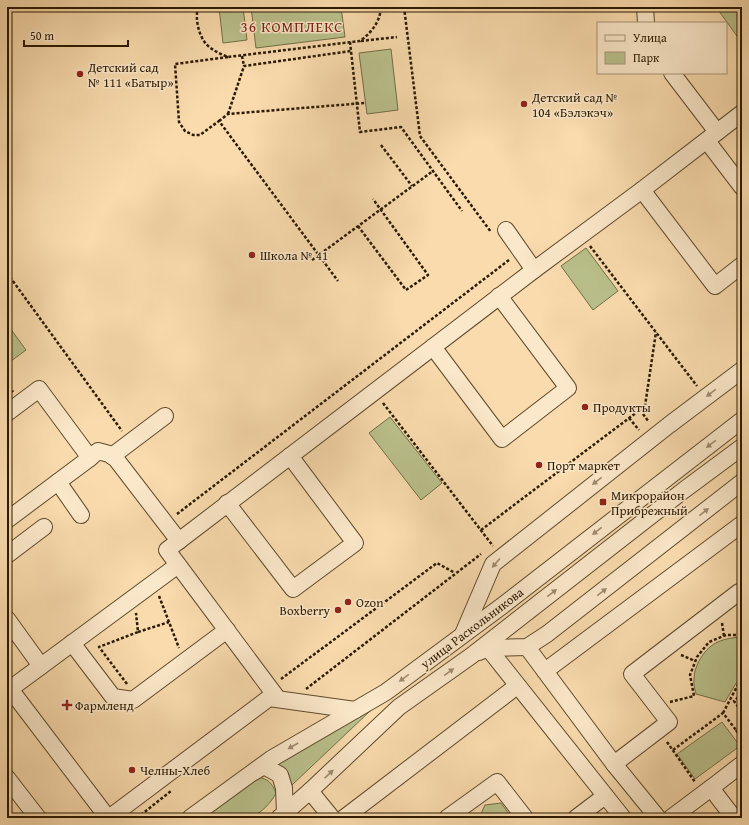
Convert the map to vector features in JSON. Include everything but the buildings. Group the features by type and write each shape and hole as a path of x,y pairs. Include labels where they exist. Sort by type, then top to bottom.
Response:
{"street":[{"path":"644,7 646,22"},
{"path":"673,74 742,187"},
{"path":"280,696 227,630 167,550 499,296 642,190 742,113"},
{"path":"642,190 714,286 742,265"},
{"path":"499,232 521,251 534,270"},
{"path":"433,347 502,439 568,388 499,296"},
{"path":"462,636 493,564 497,551 742,370"},
{"path":"7,413 39,389 90,458"},
{"path":"112,456 165,416"},
{"name":"улица Раскольникова","path":"190,818 271,758 386,692 462,636 742,420"},
{"name":"улица Раскольникова","path":"282,816 399,707 471,656 684,490 742,447"},
{"path":"7,520 98,451 116,458 178,541"},
{"path":"227,504 293,589 355,543 290,456"},
{"path":"58,482 81,515"},
{"path":"471,656 488,648 527,647 547,634 742,482"},
{"path":"545,671 742,524"},
{"path":"7,555 44,527"},
{"path":"178,565 42,666 9,687 108,818 269,698 280,696 355,710"},
{"path":"614,764 669,722 632,674 739,592 742,595"},
{"path":"7,619 42,666"},
{"path":"72,643 113,697 134,700 227,630"},
{"path":"527,647 614,764 658,818"},
{"path":"488,648 622,818"},
{"path":"344,818 517,686"},
{"path":"671,818 742,764"},
{"path":"247,776 264,766 280,775 284,788 282,816"},
{"path":"7,778 38,818"},
{"path":"447,818 497,782 525,818"},
{"path":"310,791 332,818"},
{"path":"707,791 734,818"},
{"path":"576,818 605,796"}],"path":[{"path":"198,7 196,19 206,44 214,51 228,57"},
{"path":"360,41 376,26 381,14 381,7"},
{"path":"404,7 420,136 499,232"},
{"path":"365,103 228,114 200,135 193,135 185,131 179,122 175,64 396,37"},
{"path":"350,42 360,132 401,127 462,211"},
{"path":"244,66 351,51"},
{"path":"228,114 244,66 242,56"},
{"path":"219,121 338,281"},
{"path":"381,145 412,186"},
{"path":"312,260 433,171"},
{"path":"358,226 406,290 428,275 373,199"},
{"path":"581,234 706,397"},
{"path":"165,523 521,251"},
{"path":"7,273 131,442"},
{"path":"481,530 645,406 656,332"},
{"path":"280,696 456,574 497,551 374,392"},
{"path":"629,418 643,435"},
{"path":"280,696 437,563 456,574"},
{"path":"154,583 181,654"},
{"path":"135,597 138,632"},
{"path":"128,685 100,647 169,622"},
{"path":"656,706 694,696 690,675 697,657 709,642 726,635 742,636"},
{"path":"673,750 723,713 742,678"},
{"path":"742,694 734,701 742,712"},
{"path":"723,713 742,740"},
{"path":"658,730 707,791"},
{"path":"736,730 742,732"},
{"path":"137,818 174,790"}],"green space":[{"path":"219,7 243,7 247,40 223,43"},
{"path":"251,7 341,7 345,37 256,48"},
{"path":"716,7 742,7 742,43 727,22"},
{"path":"391,49 398,110 367,114 359,53"},
{"path":"586,248 618,291 593,310 561,266"},
{"path":"7,324 26,350 7,364"},
{"path":"390,417 442,483 421,500 369,433"},
{"path":"742,638 742,673 725,702 696,694 694,674 703,655 716,643 727,639"},
{"path":"387,695 292,785 289,784 277,764"},
{"path":"722,722 740,746 695,779 677,754"},
{"path":"258,777 269,782 276,793 262,810 252,817 226,819 196,818"},
{"path":"501,803 512,818 479,818 485,805"}],"place":[{"name":"Детский сад № 111 «Батыр»","path":"80,74"},
{"name":"Детский сад № 104 «Бэлэкэч»","path":"524,104"},
{"name":"Школа № 41","path":"252,255"},
{"name":"Продукты","path":"585,407"},
{"name":"Порт маркет","path":"539,465"},
{"name":"Микрорайон Прибрежный","path":"603,502"},
{"name":"Ozon","path":"348,602"},
{"name":"Boxberry","path":"338,610"},
{"name":"Фармленд","path":"67,705"},
{"name":"Челны-Хлеб","path":"132,770"}],"district":[{"name":"36 КОМПЛЕКС","path":"292,26"}]}
